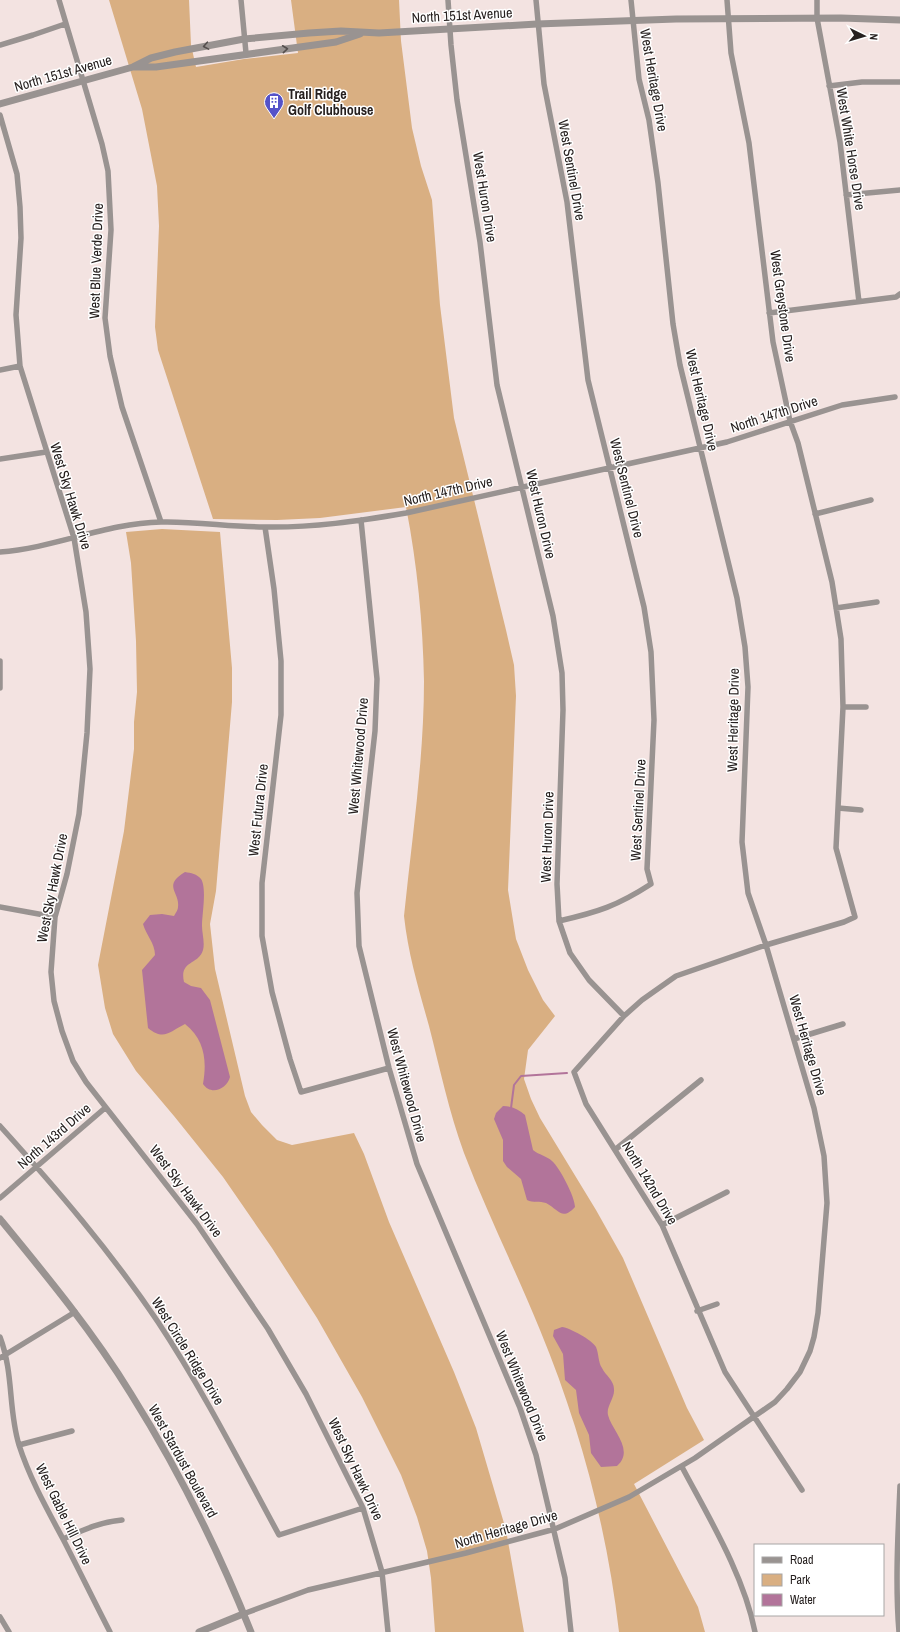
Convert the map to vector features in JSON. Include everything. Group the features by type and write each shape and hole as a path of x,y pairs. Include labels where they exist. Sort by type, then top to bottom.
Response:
{"street":[{"name":"West Blue Verde Drive","path":"59,0 65,24 84,81 108,171 111,230 105,318 110,356 122,407 161,522"},
{"path":"241,0 246,53"},
{"name":"West Huron Drive","path":"448,0 457,100 479,234 497,385 553,616 562,673 557,884 559,921 570,953 589,980 624,1016"},
{"name":"West Sentinel Drive","path":"536,0 544,84 567,202 588,380 644,607 651,652 654,720 647,869 651,884 624,901 597,912 559,921"},
{"name":"West Heritage Drive","path":"631,0 639,79 649,120 658,183 674,331 680,365 735,591 745,646 748,688 742,842 748,893 766,945 818,1126 826,1179 825,1229 818,1318 810,1351 800,1372 781,1396 755,1417"},
{"name":"West Greystone Drive","path":"727,0 731,53 749,143 773,342 790,421 798,443 815,514 836,608 841,639 843,707 836,848 855,917 844,922 766,945"},
{"name":"West White Horse Drive","path":"817,0 817,18 840,142 859,302"},
{"name":"North 151st Avenue","path":"0,104 133,67 150,58 244,40 328,32 362,34 632,20 817,18 900,20"},
{"path":"0,45 65,24"},
{"name":"North 151st Avenue","path":"133,67 156,66 336,42 362,34"},
{"path":"829,86 862,82 900,82"},
{"name":"West Sky Hawk Drive","path":"0,115 17,174 20,208 21,238 16,315 20,366 74,538 86,612 90,669 87,733 78,814 67,874 55,917 51,972 54,1001 62,1031 73,1061 86,1082 197,1224 268,1329 316,1413 363,1508 382,1572 388,1632"},
{"path":"846,195 900,190"},
{"path":"769,313 896,297 900,294"},
{"path":"0,370 20,366"},
{"name":"North 147th Drive","path":"0,552 18,551 114,527 161,522 265,528 361,520 406,513 522,486 727,442 842,405 894,397"},
{"path":"0,459 46,452"},
{"path":"815,514 871,500"},
{"name":"West Whitewood Drive","path":"361,520 377,679 375,731 357,894 359,946 389,1068 417,1164 520,1408 536,1455 565,1578 571,1632"},
{"name":"West Futura Drive","path":"265,528 274,589 281,661 281,715 262,883 262,936 272,992 290,1059 301,1092 389,1068"},
{"path":"836,608 877,602"},
{"path":"0,661 0,688"},
{"path":"843,707 866,707"},
{"path":"838,808 861,810"},
{"path":"0,907 55,917"},
{"path":"624,1016 642,1000 676,976 766,945"},
{"name":"North 142nd Drive","path":"624,1016 574,1072 586,1104 616,1148 662,1225 724,1372 802,1490"},
{"path":"794,1039 843,1024"},
{"path":"616,1148 701,1080"},
{"name":"North 143rd Drive","path":"0,1198 105,1108"},
{"name":"West Circle Ridge Drive","path":"0,1126 37,1167 112,1258 157,1321 216,1417 279,1535 363,1508"},
{"path":"662,1225 727,1192"},
{"name":"West Stardust Boulevard","path":"0,1219 75,1312 131,1393 190,1498 250,1632"},
{"path":"697,1310 717,1304"},
{"path":"0,1358 75,1312"},
{"name":"West Gable Hill Drive","path":"0,1337 6,1354 14,1423 19,1445 43,1504 63,1539 110,1632"},
{"name":"North Heritage Drive","path":"243,1614 308,1590 509,1543 554,1529 630,1497 682,1467 755,1417"},
{"path":"19,1445 72,1431"},
{"path":"682,1467 753,1610 755,1632"},
{"path":"899,1632 897,1576 900,1486"},
{"path":"63,1539 106,1522 122,1520"},
{"path":"199,1632 243,1614"},
{"path":"0,1617 9,1632"}],"green space":[{"path":"109,0 189,0 191,45 196,67 244,59 298,53 291,0 399,0 401,41 412,128 421,166 432,200 440,305 454,418 514,665 516,696 508,890 516,939 528,970 543,1000 555,1016 528,1050 524,1079 540,1118 596,1210 623,1258 687,1408 704,1440 634,1484 698,1607 705,1632 619,1632 614,1593 599,1516 590,1478 568,1403 540,1330 482,1198 464,1153 445,1090 414,972 404,916 420,769 424,681 419,593 406,507 320,518 277,520 213,519 158,350 155,327 159,226 157,186 142,109"},
{"path":"162,529 220,532 232,668 232,702 216,891 210,924 215,969 245,1096 251,1112 277,1140 292,1145 354,1133 364,1154 389,1222 454,1372 476,1428 506,1530 524,1632 435,1632 431,1578 427,1551 417,1517 401,1475 362,1397 317,1318 272,1248 223,1177 136,1071 113,1034 105,1008 98,965 124,831 134,749 134,722 137,692 136,641 131,563 126,532"}],"water":[{"path":"185,872 198,876 203,883 204,895 202,926 204,944 201,955 184,970 184,982 191,986 201,988 210,1000 230,1077 226,1085 218,1090 210,1090 203,1084 205,1067 203,1051 201,1044 192,1030 185,1024 163,1035 158,1034 148,1028 142,970 155,955 155,951 143,924 150,915 162,914 174,916 178,908 178,902 173,885 174,881"},
{"path":"503,1106 515,1108 525,1115 533,1150 552,1161 563,1176 570,1190 575,1207 571,1211 564,1214 560,1213 546,1203 527,1200 521,1179 507,1167 503,1161 503,1140 494,1119 496,1113"},
{"path":"562,1327 580,1335 594,1344 603,1371 613,1383 614,1392 608,1408 608,1415 621,1440 624,1454 622,1460 617,1466 601,1467 591,1453 589,1435 579,1413 576,1390 565,1380 563,1354 553,1336 554,1330"}],"waterway":[{"path":"511,1108 514,1085 521,1076 567,1073"}],"place":[{"name":"Trail Ridge Golf Clubhouse","path":"274,119"}]}
